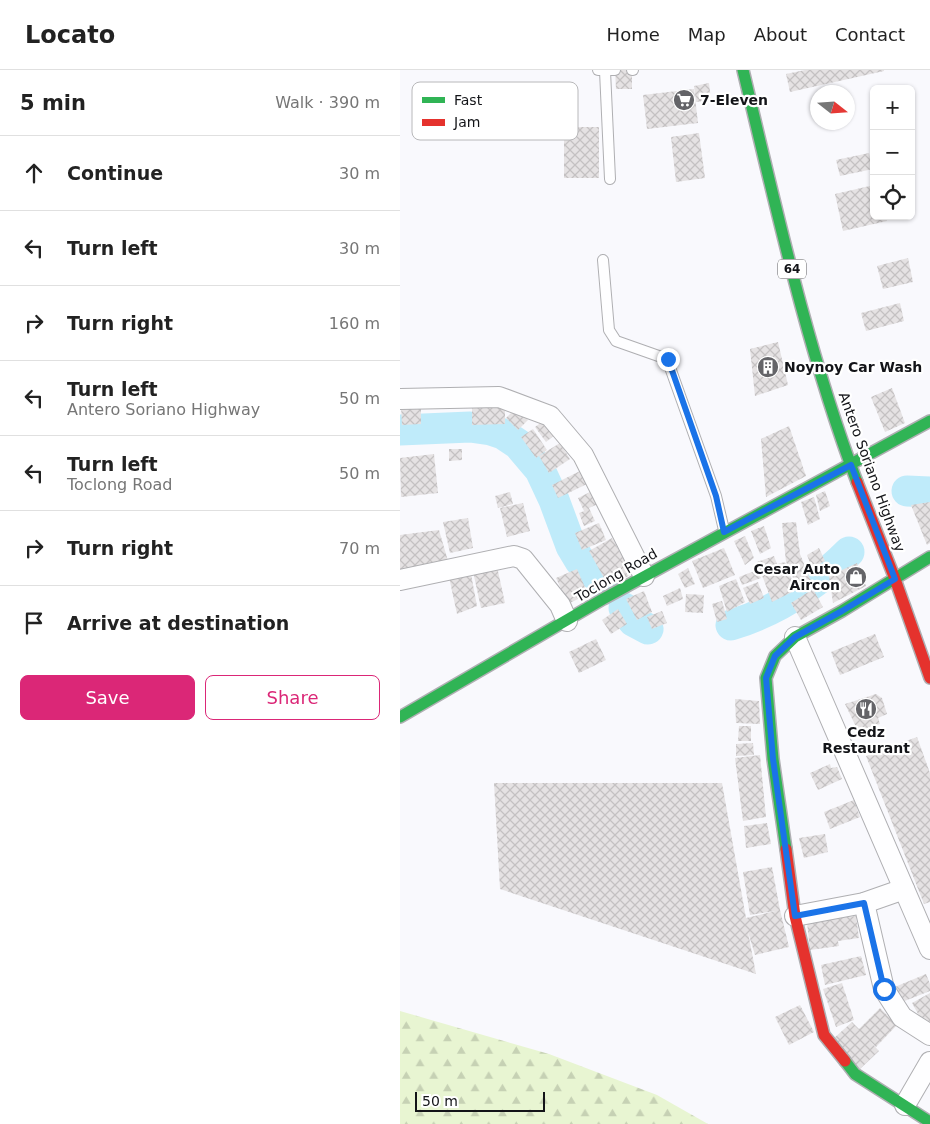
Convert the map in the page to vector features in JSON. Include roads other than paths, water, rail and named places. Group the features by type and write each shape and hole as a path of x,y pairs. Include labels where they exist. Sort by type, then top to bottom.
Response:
{"street":[{"name":"Antero Soriano Highway","path":"743,70 789,258 820,369 851,465 895,579 930,678"},
{"path":"400,400 499,396 550,416 583,455 644,576"},
{"name":"Toclong Road","path":"400,717 644,576 930,421"},
{"path":"400,580 514,556 522,559 560,605 567,620"},
{"path":"930,557 842,611 795,637 775,656 766,678 773,759 795,916 824,1035 855,1074 930,1122"},
{"path":"795,637 930,948"},
{"path":"795,916 864,903 904,888"},
{"path":"864,903 884,989 902,1017 930,1035"},
{"path":"905,1105 930,1062"}],"lane":[{"path":"606,70 610,179"},
{"path":"603,260 609,330 616,341 668,359 716,496 724,532"}],"waterway":[{"path":"400,430 470,427 503,434 518,444 540,470 554,500 571,546 580,561 610,589"},
{"path":"907,491 930,492"},
{"path":"731,625 780,605 823,576 849,552"},
{"path":"624,608 633,621 648,629"}],"place":[{"name":"7-Eleven","path":"684,100"},
{"name":"Noynoy Car Wash","path":"768,367"},
{"name":"Cesar Auto Aircon","path":"856,577"},
{"name":"Cedz Restaurant","path":"866,709"}]}
